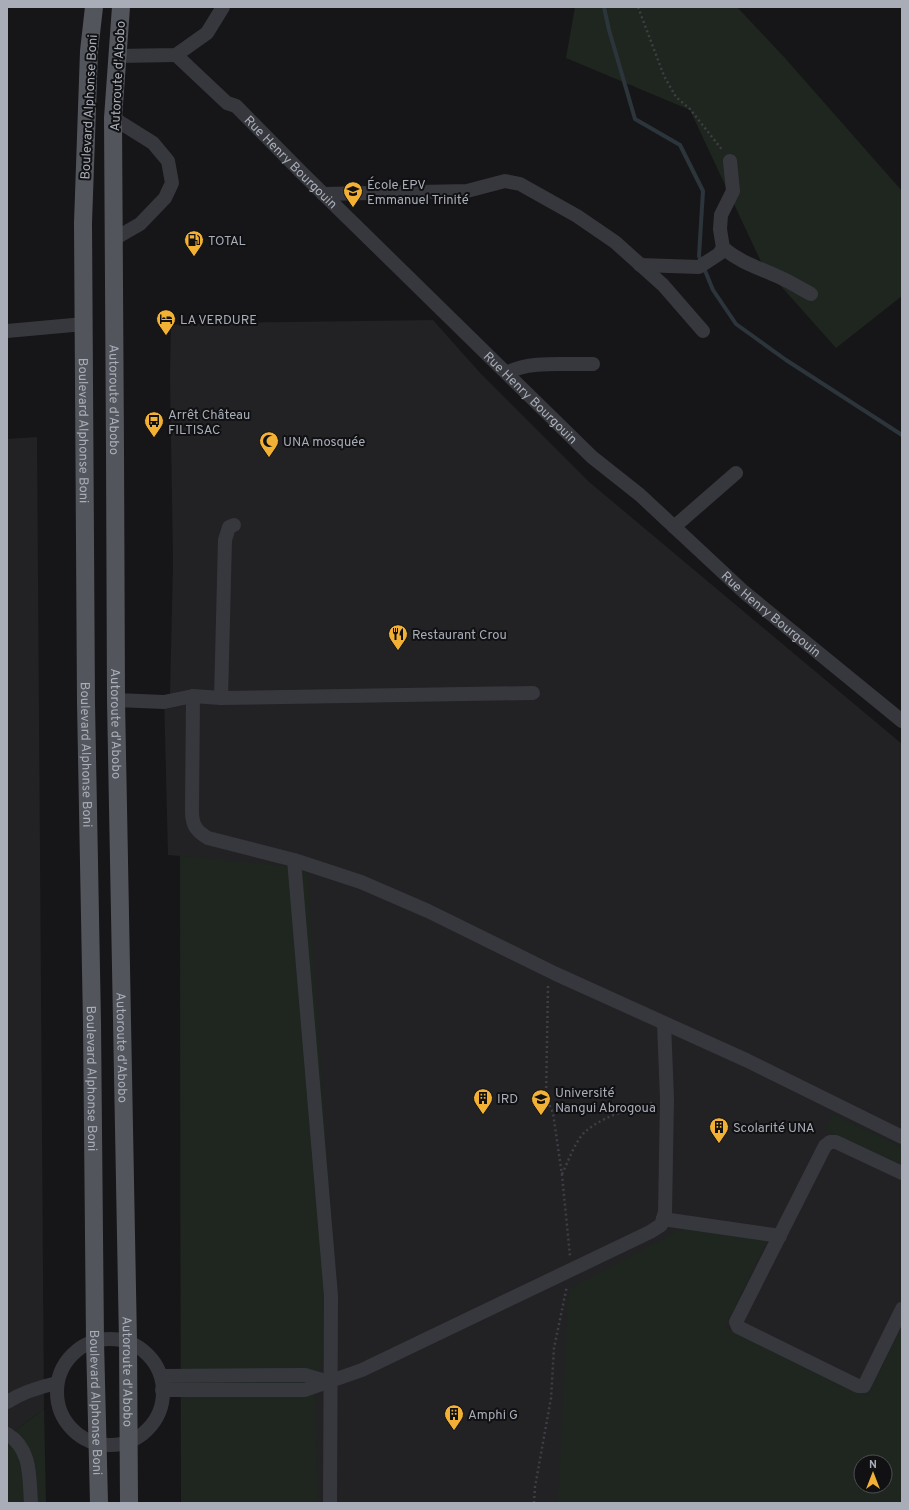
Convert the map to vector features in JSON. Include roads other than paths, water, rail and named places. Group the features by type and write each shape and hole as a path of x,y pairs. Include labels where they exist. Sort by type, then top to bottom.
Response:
{"main road":[{"name":"Boulevard Alphonse Boni","path":"94,7 89,51 83,223 86,696 92,1024 94,1341 99,1503"},
{"name":"Autoroute d'Abobo","path":"121,7 113,118 116,700 128,1342 128,1441"},
{"path":"128,1441 128,1503"}],"street":[{"path":"117,56 176,55 207,33 223,7"},
{"name":"Rue Henry Bourgouin","path":"176,55 228,102 236,106 323,194 592,457 640,495 744,592 902,721"},
{"path":"113,118 153,143 168,161 172,183 165,198 140,224 114,239"},
{"path":"721,251 721,215 733,191 730,161"},
{"path":"323,194 467,191 505,181 520,184 577,216 615,242 663,285 703,331"},
{"path":"640,265 699,268 721,251"},
{"path":"721,251 749,265 782,278 810,294"},
{"path":"7,331 84,324"},
{"path":"507,373 516,368 529,366 593,364"},
{"path":"674,527 736,473"},
{"path":"221,698 225,540 229,527 234,525"},
{"path":"116,700 164,702 193,696 221,698 533,693"},
{"path":"193,696 192,811 194,827 199,833 208,838 294,860 361,882 428,911 556,974 746,1060 902,1137"},
{"path":"294,860 331,1296 329,1382 330,1503"},
{"path":"162,1383 305,1390 362,1370 650,1232 661,1225 665,1212 667,1099 664,1023"},
{"path":"902,1173 836,1142 830,1142 825,1146 736,1322 738,1327 858,1386 864,1386 902,1309"},
{"path":"663,1219 780,1236"},
{"path":"112,1338 128,1342 142,1350 154,1362 162,1383 160,1408 153,1422 142,1434 128,1441 113,1444 98,1444 80,1436 65,1422 58,1403 57,1383 64,1364 77,1350 94,1341 112,1338"},
{"path":"7,1402 19,1394 32,1389 57,1383"},
{"path":"7,1434 16,1439 25,1451 29,1464 31,1503"}],"waterway":[{"path":"604,7 609,30 635,119 680,145 703,191 699,256 713,290 736,324 786,360 902,435"}],"place":[{"name":"École EPV Emmanuel Trinité","path":"353,208"},
{"name":"TOTAL","path":"194,257"},
{"name":"LA VERDURE","path":"166,336"},
{"name":"Arrêt Château FILTISAC","path":"154,438"},
{"name":"UNA mosquée","path":"269,458"},
{"name":"Restaurant Crou","path":"398,651"},
{"name":"IRD","path":"483,1115"},
{"name":"Université Nangui Abrogoua","path":"541,1116"},
{"name":"Scolarité UNA","path":"719,1144"},
{"name":"Amphi G","path":"454,1431"}]}
